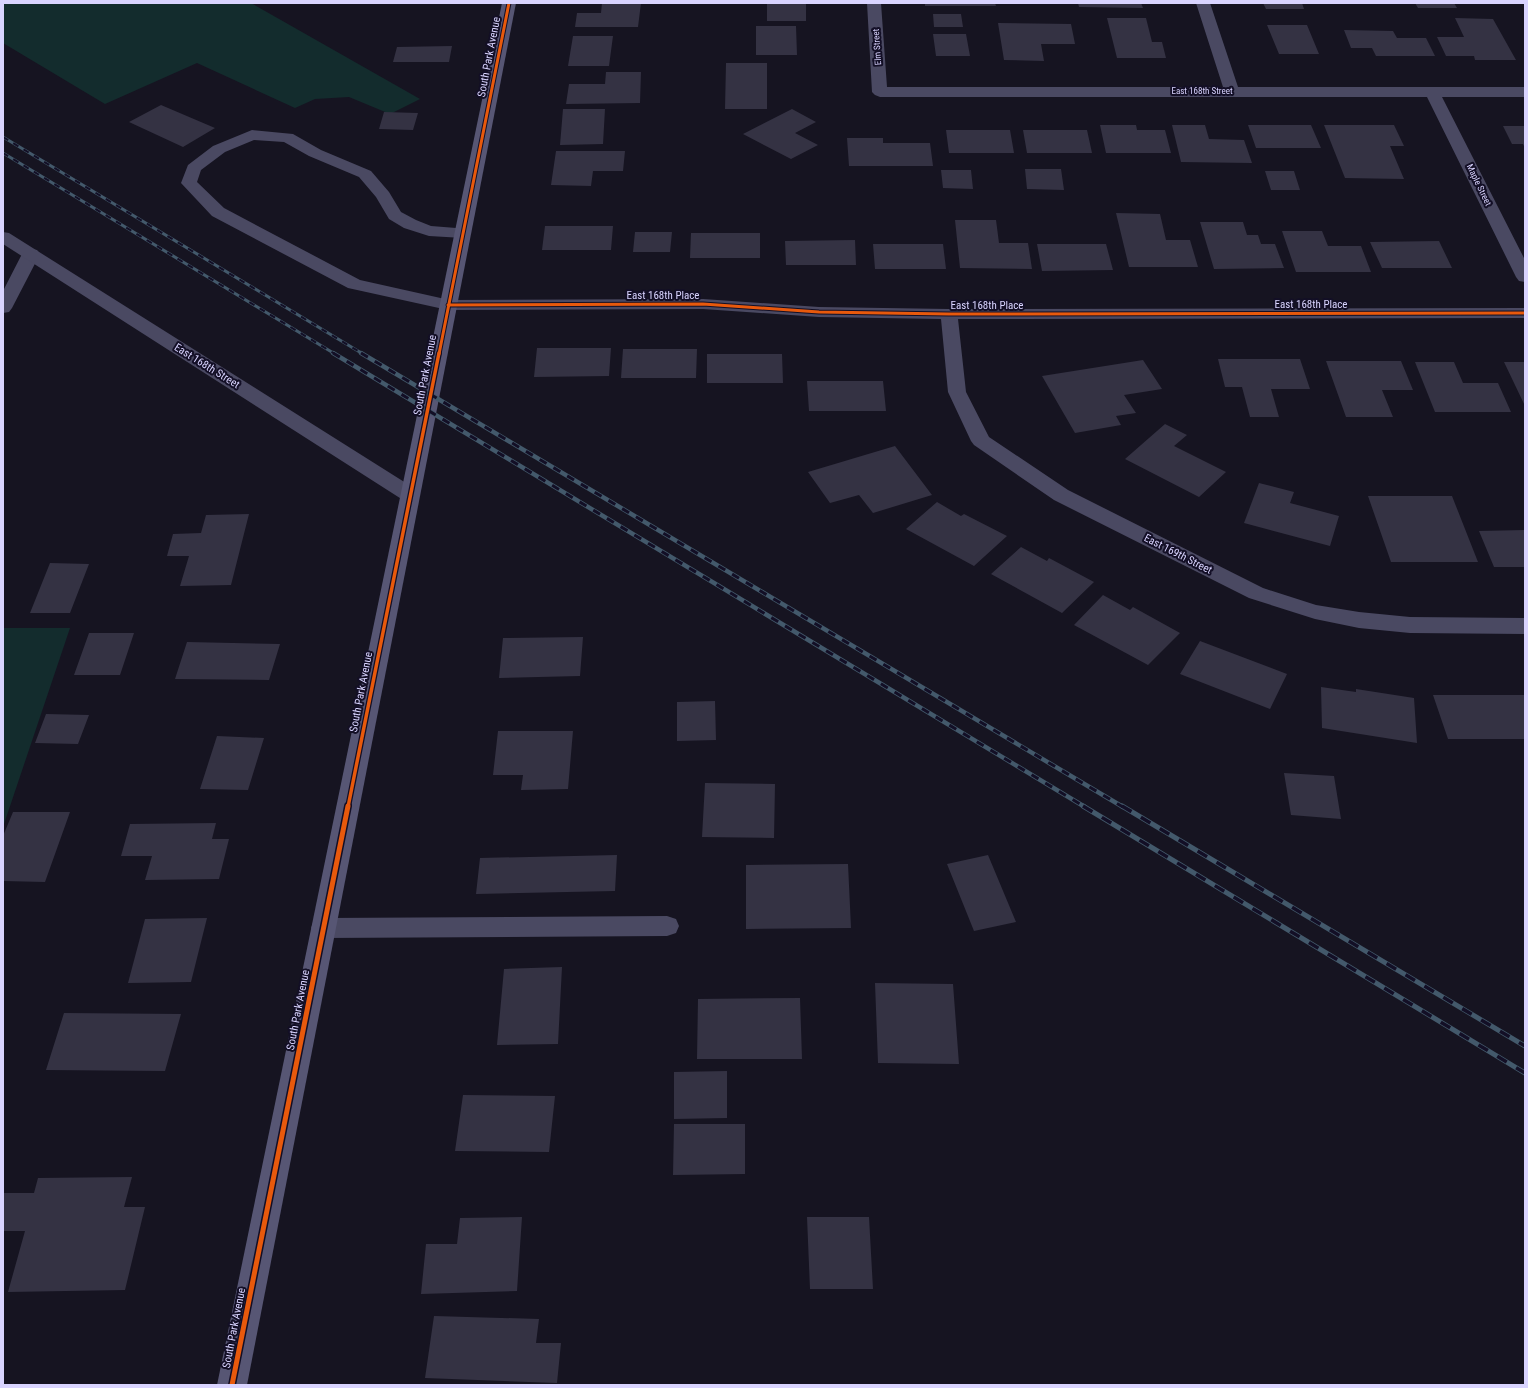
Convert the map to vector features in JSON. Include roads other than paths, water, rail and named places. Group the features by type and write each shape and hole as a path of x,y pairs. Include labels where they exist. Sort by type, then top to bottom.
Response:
{"street":[{"name":"South Park Avenue","path":"232,1385 509,3"},
{"name":"Elm Street","path":"874,3 880,92"},
{"path":"1203,3 1232,91"},
{"name":"East 168th Street","path":"880,92 1525,92"},
{"name":"Maple Street","path":"1433,93 1525,277"},
{"name":"East 168th Place","path":"463,233 429,231 410,224 395,215 383,195 365,174 315,153 287,137 252,135 220,149 194,168 189,183 218,212 354,284 448,305 703,304 819,312 949,314 1525,313"},
{"name":"East 168th Street","path":"3,237 410,495"},
{"path":"3,308 31,254"},
{"name":"East 169th Street","path":"949,314 957,392 981,441 1061,495 1256,593 1315,612 1359,620 1410,625 1525,626"},
{"path":"323,928 667,926"}],"railway":[{"path":"3,137 363,354"},
{"path":"3,153 335,354"},
{"path":"333,353 1085,807"},
{"path":"361,353 1123,807"},
{"path":"1083,806 1525,1073"},
{"path":"1122,806 1525,1046"}]}
